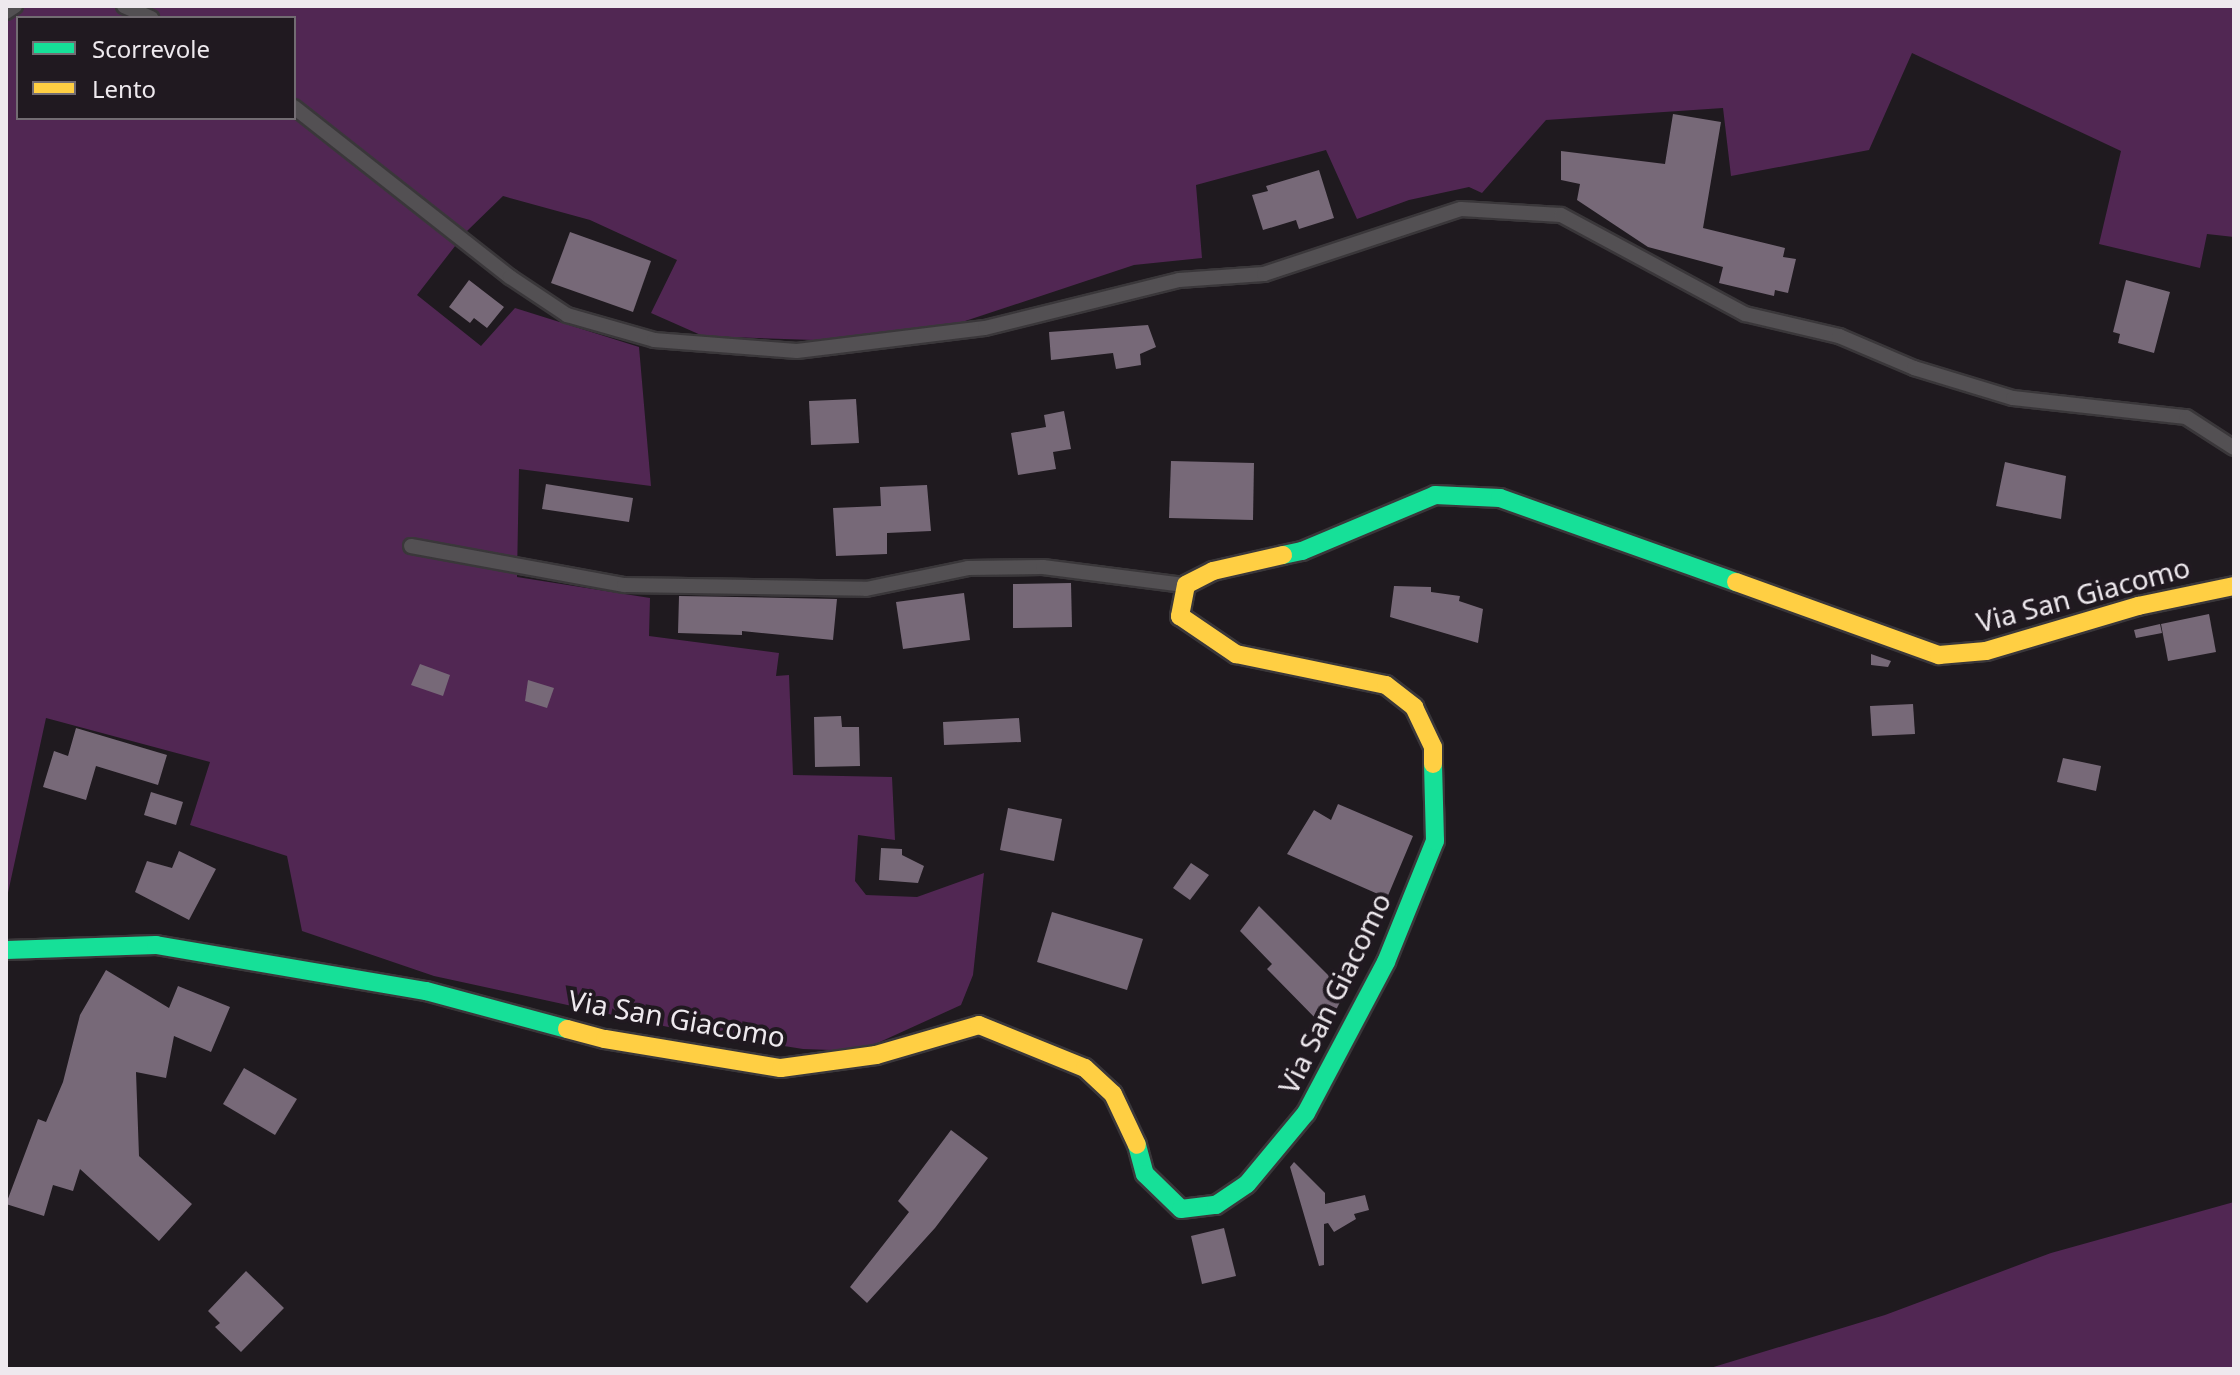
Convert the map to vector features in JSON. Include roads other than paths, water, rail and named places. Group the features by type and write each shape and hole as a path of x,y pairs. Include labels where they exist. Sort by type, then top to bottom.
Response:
{"street":[{"name":"Via San Giacomo","path":"6,950 156,945 426,991 605,1039 781,1068 876,1055 979,1025 1085,1068 1113,1094 1132,1129 1145,1174 1181,1209 1216,1205 1247,1184 1306,1113 1386,962 1435,841 1433,747 1414,707 1386,685 1236,654 1180,616 1186,585 1213,571 1302,551 1435,495 1500,498 1939,655 1986,651 2138,606 2234,586"}],"lane":[{"path":"6,12 15,6"},
{"path":"124,6 146,16"},
{"path":"296,109 510,277 567,315 654,340 797,351 985,328 1179,280 1264,274 1461,209 1561,215 1745,314 1839,336 1914,368 2013,398 2186,417 2234,448"},
{"path":"411,546 624,585 866,589 968,568 1043,567 1186,585"}]}
